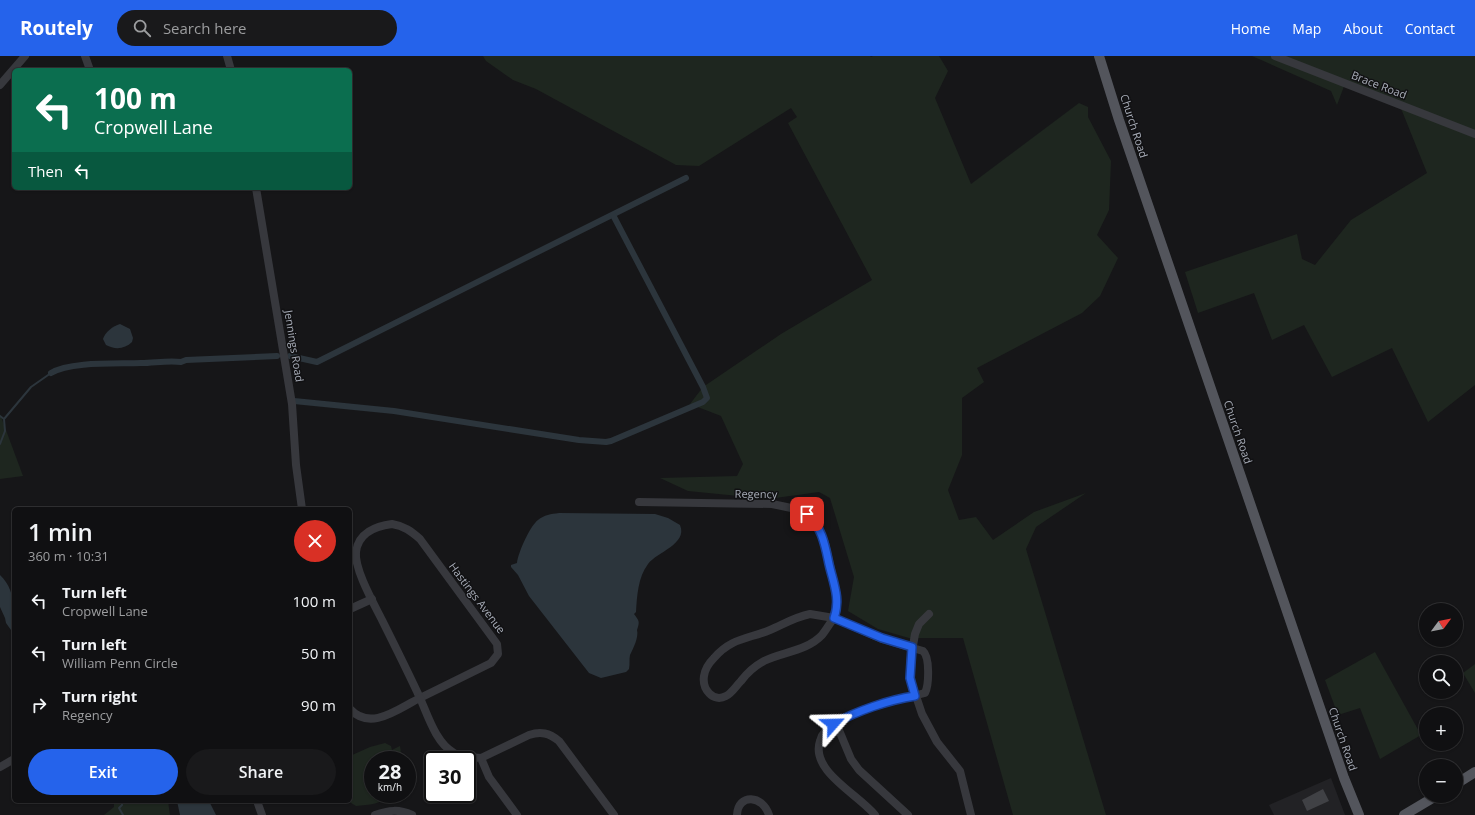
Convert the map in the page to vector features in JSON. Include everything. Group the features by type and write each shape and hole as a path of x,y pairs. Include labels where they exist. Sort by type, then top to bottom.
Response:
{"main road":[{"name":"Church Road","path":"1099,56 1119,120 1228,440 1344,778 1359,815"},
{"path":"1463,780 1475,772"},
{"path":"1404,815 1424,803"},
{"path":"1355,805 1367,815"}],"street":[{"path":"15,68 25,56"},
{"path":"85,56 89,68"},
{"path":"227,56 231,68"},
{"name":"Brace Road","path":"1275,56 1475,134"},
{"path":"0,85 12,71"},
{"name":"Jennings Road","path":"256,190 292,404 296,465 302,507"},
{"name":"Regency","path":"639,502 772,504 796,509 807,514 812,518 820,530 824,543 837,596 834,618"},
{"name":"Hastings Avenue","path":"392,524 401,526 420,540 497,644 498,654 491,663 420,698 372,599 356,561 356,551 359,541 371,530 381,526 392,524"},
{"path":"352,607 372,599"},
{"path":"834,618 821,636 817,639 805,646 770,658 756,666 726,696 717,698 709,693 704,683 706,671 713,659 728,645 742,638 764,632 802,615 817,614 834,618 882,638 912,647 926,654 927,690 925,693 902,698 858,713 827,728 820,739 818,752 822,764 830,775 875,815"},
{"path":"929,614 916,628 912,647 910,678 922,714 932,734 960,771 971,815"},
{"path":"352,710 363,718 372,720 380,718 420,698 439,738 445,747 454,754 460,756 481,758 529,735 545,733 559,741 614,815"},
{"path":"836,723 851,759 859,770 908,815"},
{"path":"481,758 489,777 517,815"},
{"path":"0,767 12,760"},
{"path":"737,815 742,804 750,799 760,801 764,804 769,815"},
{"path":"258,803 262,815"},
{"path":"375,815 387,811 398,810 412,815"}],"shaded area":[{"path":"483,56 939,56 948,71 935,98 971,184 1079,103 1088,107 1088,117 1111,161 1109,210 1097,235 1118,258 1100,296 1082,313 977,368 984,382 962,398 962,455 948,490 959,520 976,517 993,540 1034,512 1086,493 1036,527 1026,549 1106,815 1013,815 963,638 909,638 878,629 848,611 854,577 830,498 819,492 768,499 688,491 660,478 737,476 743,464 721,416 690,404 703,387 781,334 872,280 788,123 797,117 791,108 699,166 676,165 536,89 513,80 486,61"},
{"path":"1252,56 1475,56 1475,385 1428,422 1392,348 1332,377 1304,325 1272,340 1254,293 1198,313 1185,272 1297,234 1302,259 1315,265 1351,220 1427,173 1398,101 1346,81 1337,105 1331,91"},
{"path":"120,324 130,329 133,338 132,342 120,348 113,348 106,345 103,339 107,332"},
{"path":"0,414 23,476 0,479"},
{"path":"550,514 655,514 668,518 680,525 680,537 676,543 652,560 642,575 636,612 634,614 638,621 637,636 630,655 629,669 626,672 601,678 589,673 529,596 518,575 511,567 511,565 517,563 525,540 535,523 540,518"},
{"path":"0,575 6,582 12,596 12,635 0,607"},
{"path":"1375,652 1419,731 1419,736 1380,759 1360,708 1338,715 1325,680"},
{"path":"1475,664 1475,693 1463,673"},
{"path":"385,743 391,746 392,750 400,746 401,751 364,751 364,803 374,803 356,806 351,803 352,755 370,747"},
{"path":"1331,778 1345,815 1274,815 1269,805"},
{"path":"114,803 168,803 170,815 104,815 114,807"},
{"path":"177,803 210,803 216,815 180,815"}],"building":[{"path":"1323,789 1329,801 1307,811 1302,800"}],"waterway":[{"path":"290,356 317,362 686,178"},
{"path":"294,401 394,411 579,440 606,442 703,402 707,398 703,387 613,215"},
{"path":"277,356 283,356"},
{"path":"51,373 59,369 70,367 107,363 146,363 166,361 181,362 186,360 277,356"},
{"path":"4,419 31,387 51,373"},
{"path":"0,416 4,419 5,431 0,444"},
{"path":"122,803 119,808 123,815"}],"route":[{"path":"807,514 812,518 820,530 828,557 837,596 834,618 887,640 912,647 910,678 915,696 902,698 865,710 833,724"}]}
